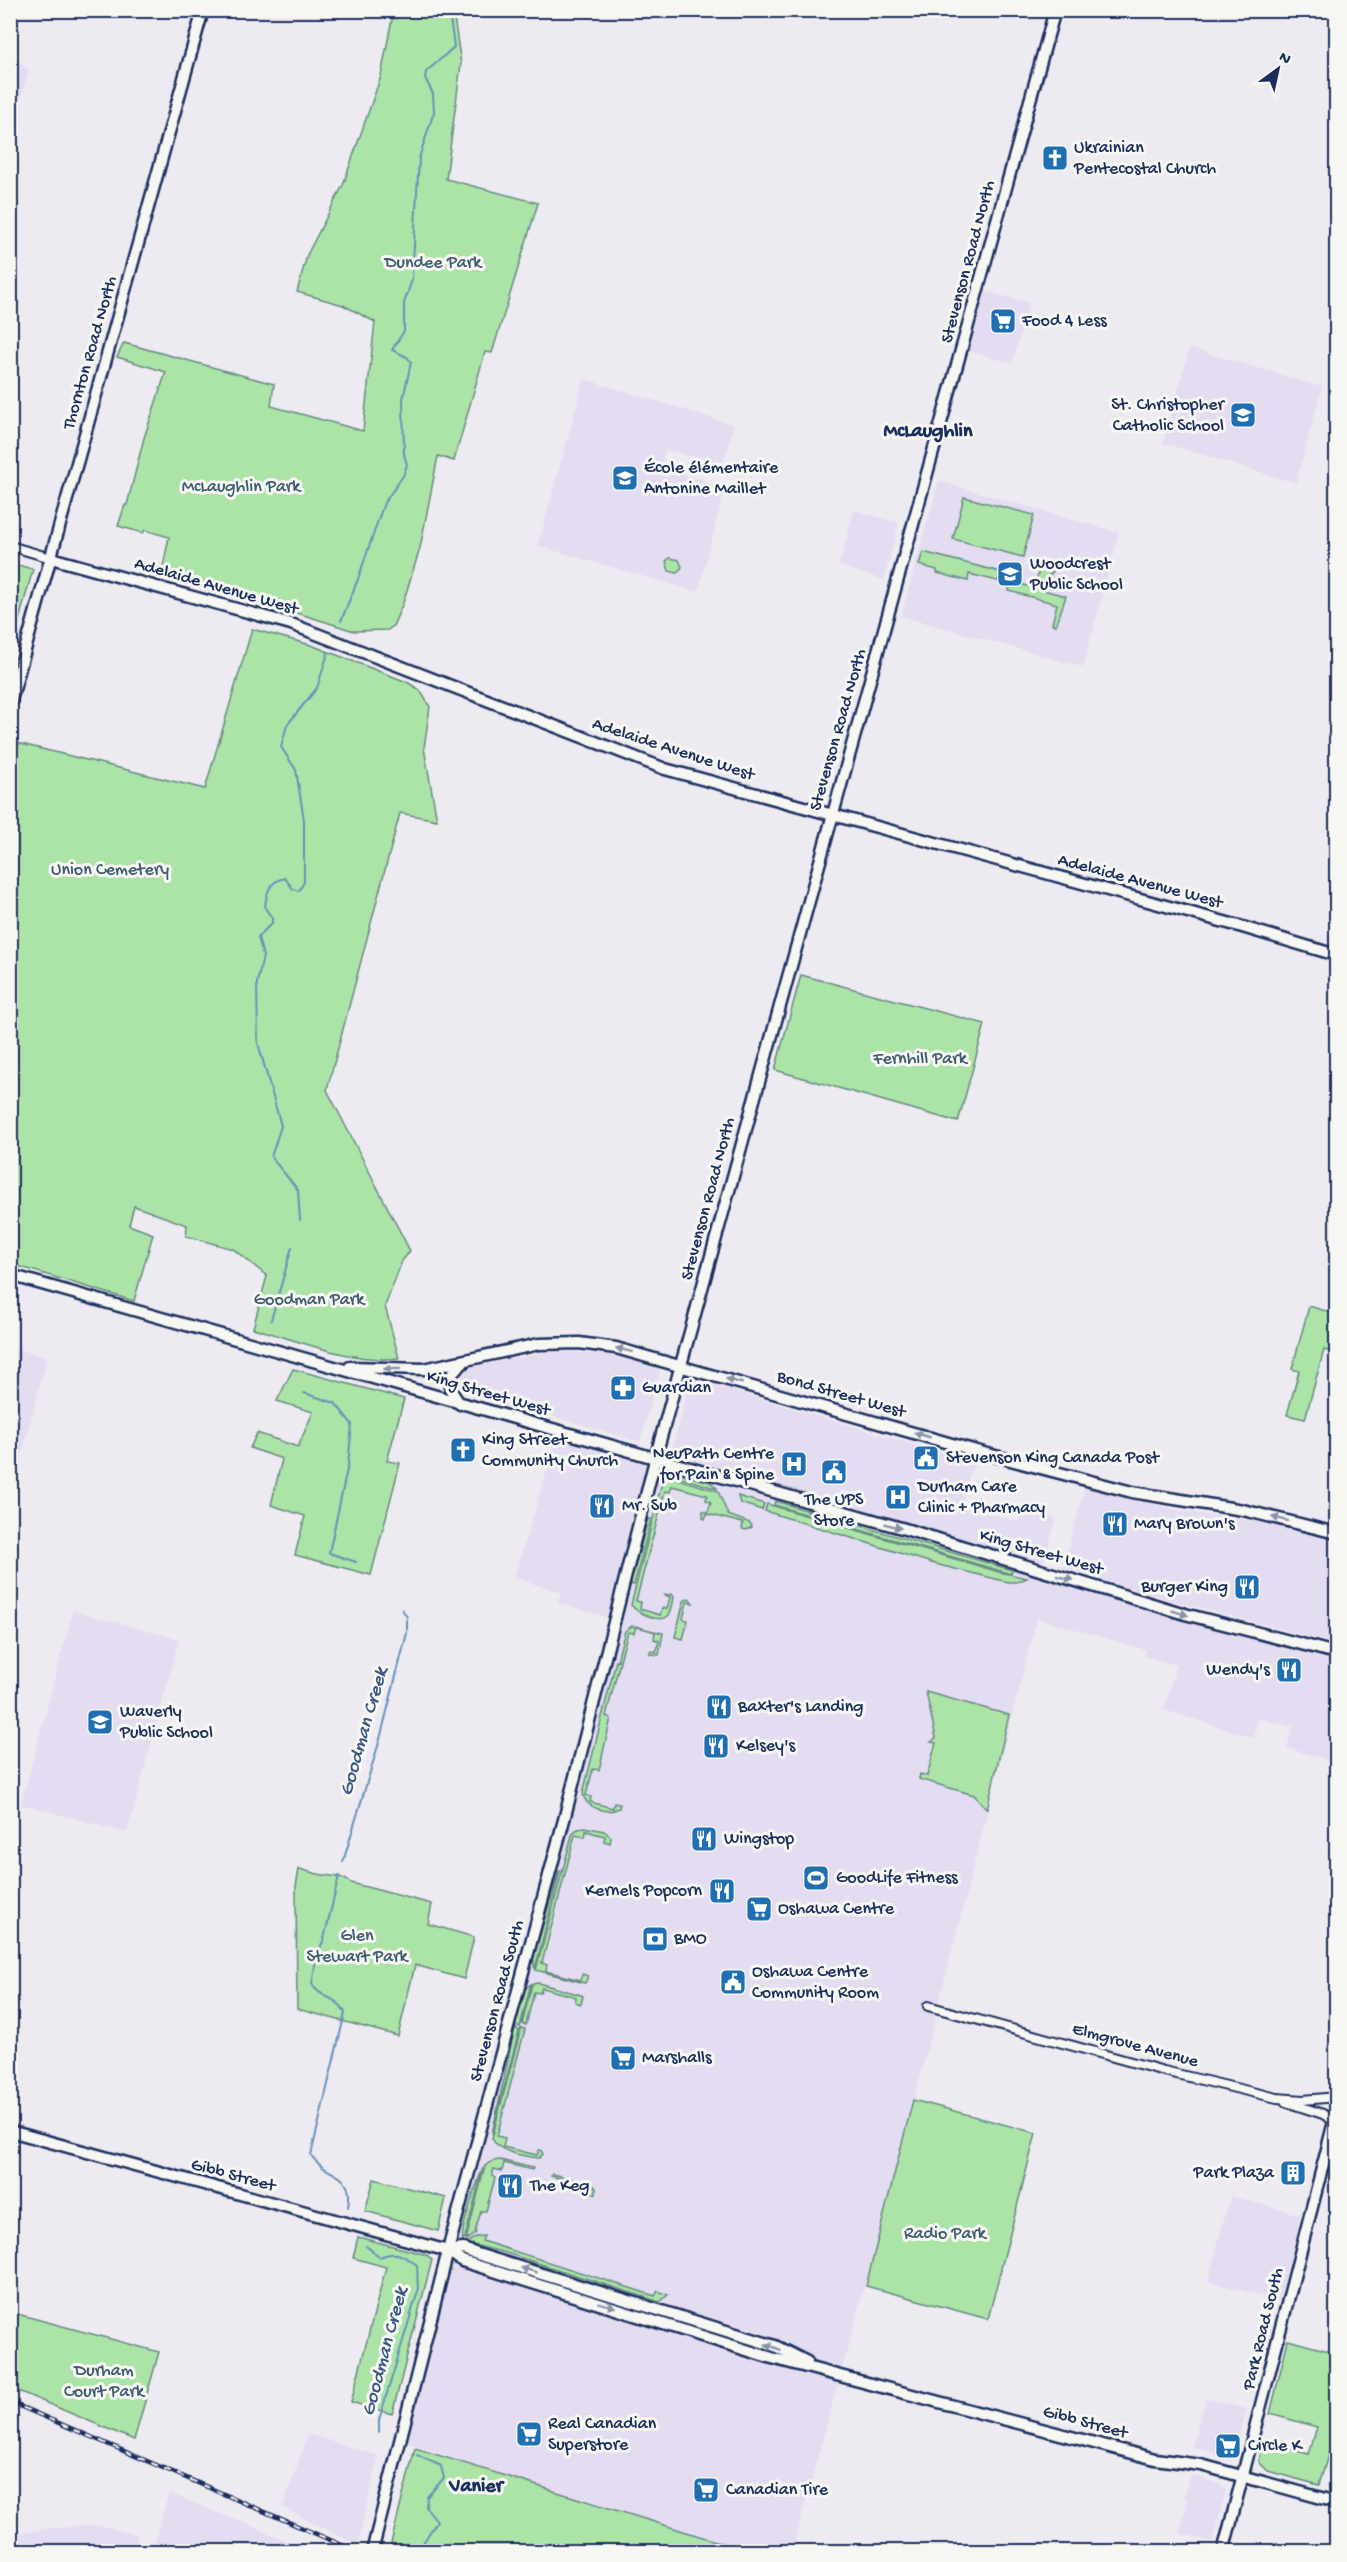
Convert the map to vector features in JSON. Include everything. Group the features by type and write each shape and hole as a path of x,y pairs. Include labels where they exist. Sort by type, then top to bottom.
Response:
{"main road":[{"name":"Thornton Road North","path":"10,704 203,10"},
{"name":"Stevenson Road North","path":"655,1459 1055,10"},
{"name":"Adelaide Avenue West","path":"51,558 291,624 646,763 832,816 1239,926 1336,955"},
{"name":"King Street West","path":"10,1275 905,1529 1185,1614 1336,1653"},
{"name":"Bond Street West","path":"332,1366 387,1370 424,1368 539,1344 579,1343 616,1348 824,1408 1132,1492 1243,1510 1336,1533"},
{"path":"461,1404 450,1391 449,1381 454,1370 470,1358"},
{"name":"Stevenson Road South","path":"372,2552 448,2251 565,1816 655,1459"},
{"name":"Park Road South","path":"1223,2552 1336,2117"},
{"name":"Gibb Street","path":"10,2131 448,2251 463,2249 775,2346 826,2371 1155,2459 1202,2465 1336,2502"}],"street":[{"name":"Adelaide Avenue West","path":"10,546 51,558"},
{"name":"Elmgrove Avenue","path":"928,2006 1164,2071 1276,2098 1303,2100 1336,2097"},
{"path":"1276,2098 1336,2117"}],"shaded area":[{"path":"11,56 29,70 11,131"},
{"path":"985,291 1029,303 1012,363 968,351"},
{"name":"St. Christopher Catholic School","path":"1190,348 1322,387 1296,483 1163,443"},
{"name":"École élémentaire Antonine Maillet","path":"584,379 734,425 723,464 665,450 661,467 725,488 698,592 538,546"},
{"name":"Woodcrest Public School","path":"939,481 1119,533 1083,667 901,616"},
{"path":"854,510 899,523 884,580 839,566"},
{"path":"10,1347 47,1357 11,1498"},
{"path":"554,1351 609,1355 661,1368 640,1442 460,1389 460,1379 468,1367"},
{"path":"691,1378 975,1463 969,1475 962,1506 1019,1522 1023,1510 1057,1518 1042,1565 671,1453"},
{"path":"557,1438 1336,1662 1336,1762 1287,1748 1293,1727 1258,1718 1254,1738 1164,1710 1176,1665 1144,1656 1146,1650 1037,1618 893,2182 792,2551 748,2551 597,2506 405,2442 620,1621 558,1603 561,1592 514,1578"},
{"path":"1085,1487 1186,1512 1282,1525 1336,1540 1336,1644 1149,1594 1063,1568"},
{"name":"Waverly Public School","path":"73,1611 179,1639 127,1833 21,1804"},
{"path":"1230,2196 1301,2215 1279,2301 1208,2281"},
{"path":"1206,2398 1247,2409 1234,2452 1226,2456 1192,2447"},
{"path":"308,2434 379,2456 357,2545 283,2507"},
{"path":"1191,2475 1220,2484 1226,2491 1212,2542 1180,2533 1188,2500 1184,2498"},
{"path":"169,2493 313,2551 152,2551"},
{"path":"99,2525 138,2535 134,2551 11,2551 11,2535 50,2528"}],"green space":[{"path":"405,11 453,11 461,64 446,179 538,203 492,353 485,352 454,461 438,456 420,548 403,603 393,626 388,630 354,631 165,576 161,577 169,537 118,526 125,505 127,505 144,438 166,372 117,357 124,343 274,384 271,406 363,431 375,322 343,305 297,292 307,255 343,185 381,76 392,19 406,15"},
{"path":"964,497 1034,515 1023,557 953,539"},
{"path":"923,552 1012,575 1020,584 1066,596 1056,625 1052,624 1057,604 1009,591 1010,584 969,574 968,581 937,573 937,570 919,565"},
{"path":"670,558 679,560 682,567 677,573 669,571 666,561"},
{"path":"10,563 33,569 16,631 11,629"},
{"path":"1039,566 1053,571 1045,582 1037,580"},
{"path":"252,629 311,645 407,682 420,690 430,707 424,748 437,820 400,813 327,1090 410,1251 402,1261 385,1306 399,1358 363,1358 253,1328 267,1276 233,1249 186,1236 187,1225 134,1206 129,1225 153,1234 134,1301 11,1264 10,752 13,742 205,789"},
{"name":"Fernhill Park","path":"801,975 985,1024 958,1122 775,1070"},
{"path":"1309,1306 1336,1314 1336,1353 1324,1350 1305,1419 1287,1415 1299,1371 1292,1369"},
{"path":"293,1369 404,1399 387,1461 400,1463 371,1575 295,1555 305,1516 271,1505 282,1459 250,1448 257,1433 298,1447 313,1412 277,1401"},
{"path":"667,1471 710,1482 718,1489 665,1473"},
{"path":"664,1475 718,1491 728,1515 750,1523 752,1527 742,1529 743,1523 707,1514 705,1519 703,1518 703,1511 708,1512 711,1502 706,1500 707,1495 672,1486 670,1492 665,1491 636,1601 641,1602 640,1609 660,1615 662,1608 667,1609 670,1597 665,1595 672,1594 674,1597 668,1616 659,1619 643,1614 631,1605"},
{"path":"738,1496 764,1504 762,1510 740,1503"},
{"path":"775,1501 1012,1570 1011,1574 774,1505"},
{"path":"767,1504 999,1572 1027,1578 1017,1582 1008,1582 935,1564 765,1511"},
{"path":"648,1519 651,1519 634,1585 630,1584"},
{"path":"689,1598 693,1603 687,1602 683,1619 688,1620 683,1639 675,1637 684,1601"},
{"path":"632,1626 636,1627 634,1633 628,1632 620,1660 617,1660 625,1631"},
{"path":"646,1629 663,1633 659,1655 650,1654 650,1651 656,1652 659,1641 654,1639 655,1632"},
{"path":"616,1661 620,1662 606,1716 611,1718 599,1770 593,1769 586,1795 591,1797 590,1802 613,1808 614,1803 620,1804 619,1808 614,1810 603,1810 588,1803 583,1793"},
{"path":"926,1692 1009,1715 987,1809 974,1795 919,1779 920,1774 927,1776 936,1743 931,1742 936,1738"},
{"path":"584,1827 604,1831 611,1837 610,1843 604,1841 605,1836 586,1831 585,1837 575,1835 542,1963 547,1965 546,1971 580,1980 582,1974 588,1976 585,1983 536,1970 572,1835 576,1830"},
{"name":"Glen Stewart Park","path":"299,1869 341,1877 351,1883 432,1904 428,1924 474,1937 464,1979 415,1965 398,2036 297,2009 296,1886"},
{"path":"560,1871 535,1969 533,1958"},
{"path":"538,1983 581,1995 583,1996 581,2004 575,2002 576,1997 542,1988 540,1993 534,1992 526,2025 522,2024 532,1984"},
{"path":"531,1984 520,2027 515,2025 525,1989"},
{"path":"515,2027 519,2031 492,2134"},
{"path":"521,2028 525,2029 497,2136 505,2138 503,2147 537,2155 541,2150 543,2154 539,2158 506,2150 495,2143 492,2138"},
{"name":"Radio Park","path":"913,2100 1036,2133 988,2319 866,2286"},
{"path":"500,2160 533,2168 532,2170 504,2163 502,2171 494,2169 492,2176 495,2178 486,2211 481,2211 476,2233 466,2240 485,2166"},
{"path":"483,2168 465,2238 463,2241 466,2217"},
{"path":"552,2174 592,2184 596,2188 596,2194 592,2193 593,2187 551,2176"},
{"path":"374,2179 446,2198 438,2231 365,2211"},
{"path":"484,2236 482,2241 655,2296 658,2291 668,2295 660,2302 506,2253 466,2243 476,2237"},
{"path":"358,2237 427,2255 432,2260 392,2414 351,2402 386,2267 353,2258"},
{"path":"526,2261 655,2303 659,2305 525,2264"},
{"name":"Durham Court Park","path":"10,2312 159,2352 134,2440 11,2388"},
{"path":"1288,2340 1336,2353 1336,2402 1333,2415 1336,2416 1336,2432 1319,2485 1268,2471 1259,2462 1263,2442 1309,2454 1317,2427 1270,2414"},
{"path":"415,2448 748,2551 389,2551"}],"waterway":[{"name":"Goodman Creek","path":"341,621 384,503 403,476 407,465 404,454 403,399 411,362 407,357 392,350 404,331 404,303 412,280 419,158 434,112 433,94 425,78 426,72 454,47 449,10"},
{"name":"Goodman Creek","path":"300,1220 298,1190 271,1157 281,1126 258,1043 257,983 263,956 258,937 272,923 272,918 265,908 272,885 285,878 293,889 299,891 304,882 304,820 296,770 281,747 287,725 317,688 328,653"},
{"name":"Goodman Creek","path":"271,1320 292,1247"},
{"name":"Goodman Creek","path":"304,1393 335,1403 352,1424 348,1465 329,1553 356,1562"},
{"name":"Goodman Creek","path":"343,1862 380,1739 407,1633 407,1617 402,1609"},
{"name":"Goodman Creek","path":"339,1876 324,1939 317,1955 312,1984 315,1989 338,2004 345,2013 311,2155 317,2163 343,2180 349,2195 348,2207"},
{"name":"Goodman Creek","path":"366,2246 380,2257 391,2254 400,2255 417,2265 418,2291 379,2420 379,2432"},
{"name":"Goodman Creek","path":"417,2455 441,2466 444,2478 427,2497 426,2507 437,2521 423,2543 423,2552"}],"railway":[{"path":"10,2402 358,2552"}],"place":[{"name":"Ukrainian Pentecostal Church","path":"1055,158"},
{"name":"Food 4 Less","path":"1003,321"},
{"name":"St. Christopher Catholic School","path":"1243,415"},
{"name":"École élémentaire Antonine Maillet","path":"625,478"},
{"name":"Woodcrest Public School","path":"1010,574"},
{"name":"Guardian","path":"623,1388"},
{"name":"King Street Community Church","path":"463,1450"},
{"name":"Stevenson King Canada Post","path":"926,1458"},
{"name":"NeuPath Centre for Pain & Spine","path":"794,1464"},
{"name":"The UPS Store","path":"834,1472"},
{"name":"Durham Care Clinic + Pharmacy","path":"898,1497"},
{"name":"Mr. Sub","path":"602,1506"},
{"name":"Mary Brown's","path":"1115,1524"},
{"name":"Burger King","path":"1247,1587"},
{"name":"Wendy's","path":"1289,1670"},
{"name":"Baxter's Landing","path":"719,1707"},
{"name":"Waverly Public School","path":"100,1722"},
{"name":"Kelsey's","path":"716,1746"},
{"name":"Wingstop","path":"704,1839"},
{"name":"GoodLife Fitness","path":"816,1878"},
{"name":"Kernels Popcorn","path":"722,1891"},
{"name":"Oshawa Centre","path":"759,1909"},
{"name":"BMO","path":"655,1939"},
{"name":"Oshawa Centre Community Room","path":"733,1982"},
{"name":"Marshalls","path":"623,2058"},
{"name":"Park Plaza","path":"1293,2173"},
{"name":"The Keg","path":"510,2186"},
{"name":"Real Canadian Superstore","path":"529,2434"},
{"name":"Circle K","path":"1228,2446"},
{"name":"Canadian Tire","path":"706,2490"}],"district":[{"name":"McLaughlin","path":"928,432"},
{"name":"Vanier","path":"476,2487"}],"park label":[{"name":"Dundee Park","path":"433,263"},
{"name":"McLaughlin Park","path":"241,487"},
{"name":"Union Cemetery","path":"110,870"},
{"name":"Goodman Park","path":"309,1300"}]}
